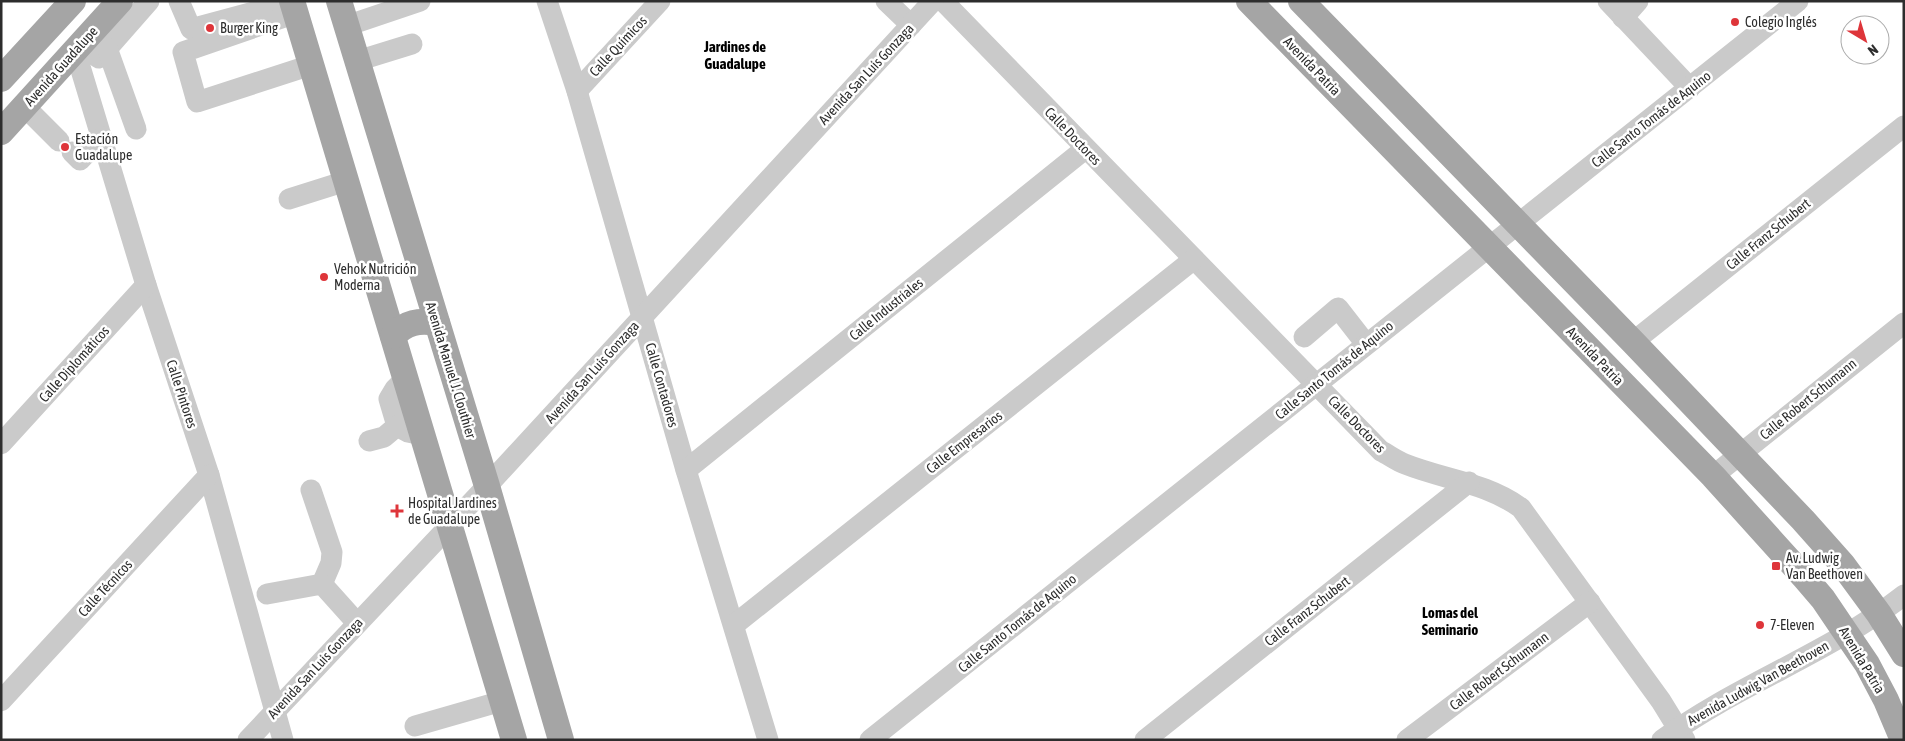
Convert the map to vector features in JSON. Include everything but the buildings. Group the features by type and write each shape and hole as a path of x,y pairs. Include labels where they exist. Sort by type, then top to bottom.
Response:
{"main road":[{"name":"Avenida Guadalupe","path":"1,132 120,1"},
{"name":"Avenida Manuel J. Clouthier","path":"339,1 487,486 561,740"},
{"name":"Avenida Patria","path":"1249,1 1712,476 1811,585 1847,633 1886,700 1903,740"},
{"path":"1301,1 1740,453 1843,565 1879,614 1904,654"},
{"path":"1,80 65,4"},
{"path":"293,5 514,740"},
{"path":"393,336 399,329 410,323 422,320 437,323"}],"street":[{"path":"78,48 99,58 149,1"},
{"path":"179,1 191,29 293,5"},
{"path":"346,26 420,1"},
{"name":"Calle Contadores","path":"547,1 577,91 686,470 768,740"},
{"name":"Calle Químicos","path":"577,91 660,1"},
{"path":"886,1 911,25"},
{"name":"Avenida San Luis Gonzaga","path":"248,740 487,486 932,1"},
{"name":"Calle Doctores","path":"942,1 1381,451 1404,464 1469,482 1504,496 1521,508 1590,602 1675,736"},
{"path":"1608,1 1690,88"},
{"path":"1623,18 1638,1"},
{"name":"Calle Santo Tomás de Aquino","path":"870,740 1798,1"},
{"path":"293,5 183,52 197,102 311,65"},
{"path":"357,61 412,44"},
{"name":"Calle Pintores","path":"78,48 146,285 209,475 282,740"},
{"path":"107,48 136,129"},
{"path":"24,106 80,160 102,137"},
{"name":"Calle Franz Schubert","path":"1633,342 1904,126"},
{"name":"Calle Industriales","path":"686,470 1085,149"},
{"path":"289,199 346,181"},
{"name":"Calle Empresarios","path":"734,625 1194,259"},
{"name":"Calle Diplomáticos","path":"1,444 146,285"},
{"path":"1304,337 1338,308 1366,344"},
{"name":"Calle Robert Schumann","path":"1712,476 1904,323"},
{"path":"406,378 395,389 389,399 397,426 408,432 422,435"},
{"path":"370,441 384,437 397,426"},
{"name":"Calle Técnicos","path":"1,701 209,475"},
{"name":"Calle Franz Schubert","path":"1145,740 1469,482"},
{"path":"311,490 332,552 331,563 322,584"},
{"path":"267,594 322,584"},
{"path":"322,584 357,623"},
{"name":"Avenida Ludwig Van Beethoven","path":"1675,736 1721,702 1847,633 1879,614 1904,595"},
{"name":"Calle Robert Schumann","path":"1407,740 1590,602"},
{"path":"415,726 502,700"}],"place":[{"name":"Colegio Inglés","path":"1735,22"},
{"name":"Burger King","path":"210,28"},
{"name":"Estación Guadalupe","path":"65,147"},
{"name":"Vehok Nutrición Moderna","path":"324,277"},
{"name":"Hospital Jardines de Guadalupe","path":"397,511"},
{"name":"Av. Ludwig Van Beethoven","path":"1776,566"},
{"name":"7-Eleven","path":"1760,625"}],"district":[{"name":"Jardines de Guadalupe","path":"735,56"},
{"name":"Lomas del Seminario","path":"1450,622"}]}
